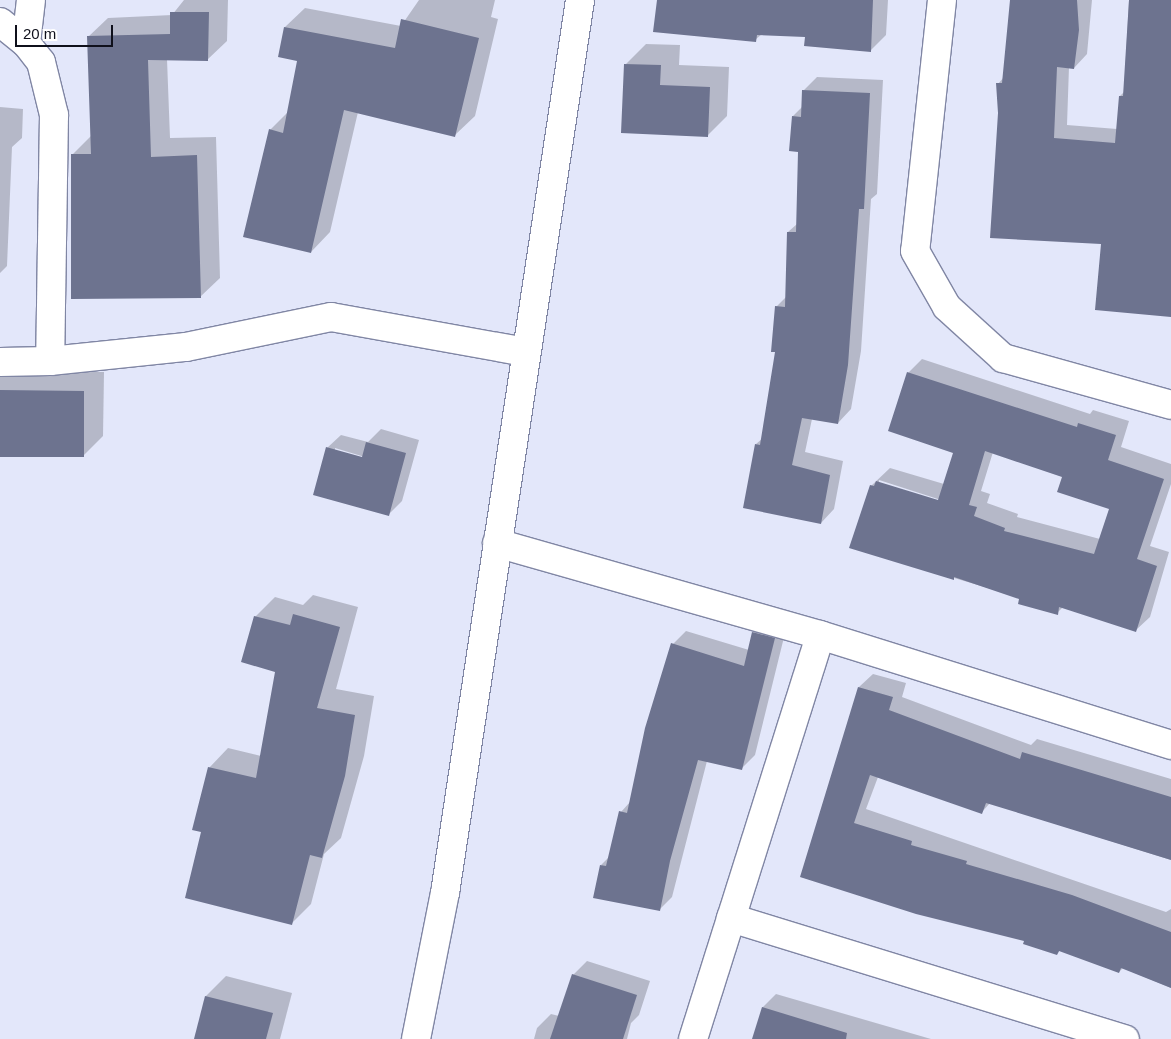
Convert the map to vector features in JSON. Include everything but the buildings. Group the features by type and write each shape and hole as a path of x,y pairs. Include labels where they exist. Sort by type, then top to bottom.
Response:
{"street":[{"path":"26,43 31,0"},
{"path":"416,1039 445,893 525,352 580,0"},
{"path":"942,0 915,252 947,307 1003,358 1171,405"},
{"path":"0,22 26,43 41,62 54,115 50,361"},
{"path":"0,362 50,361 186,348 331,317 525,352"},
{"path":"498,543 820,635 1171,745"},
{"path":"693,1039 820,635"},
{"path":"731,918 1124,1039"}]}
